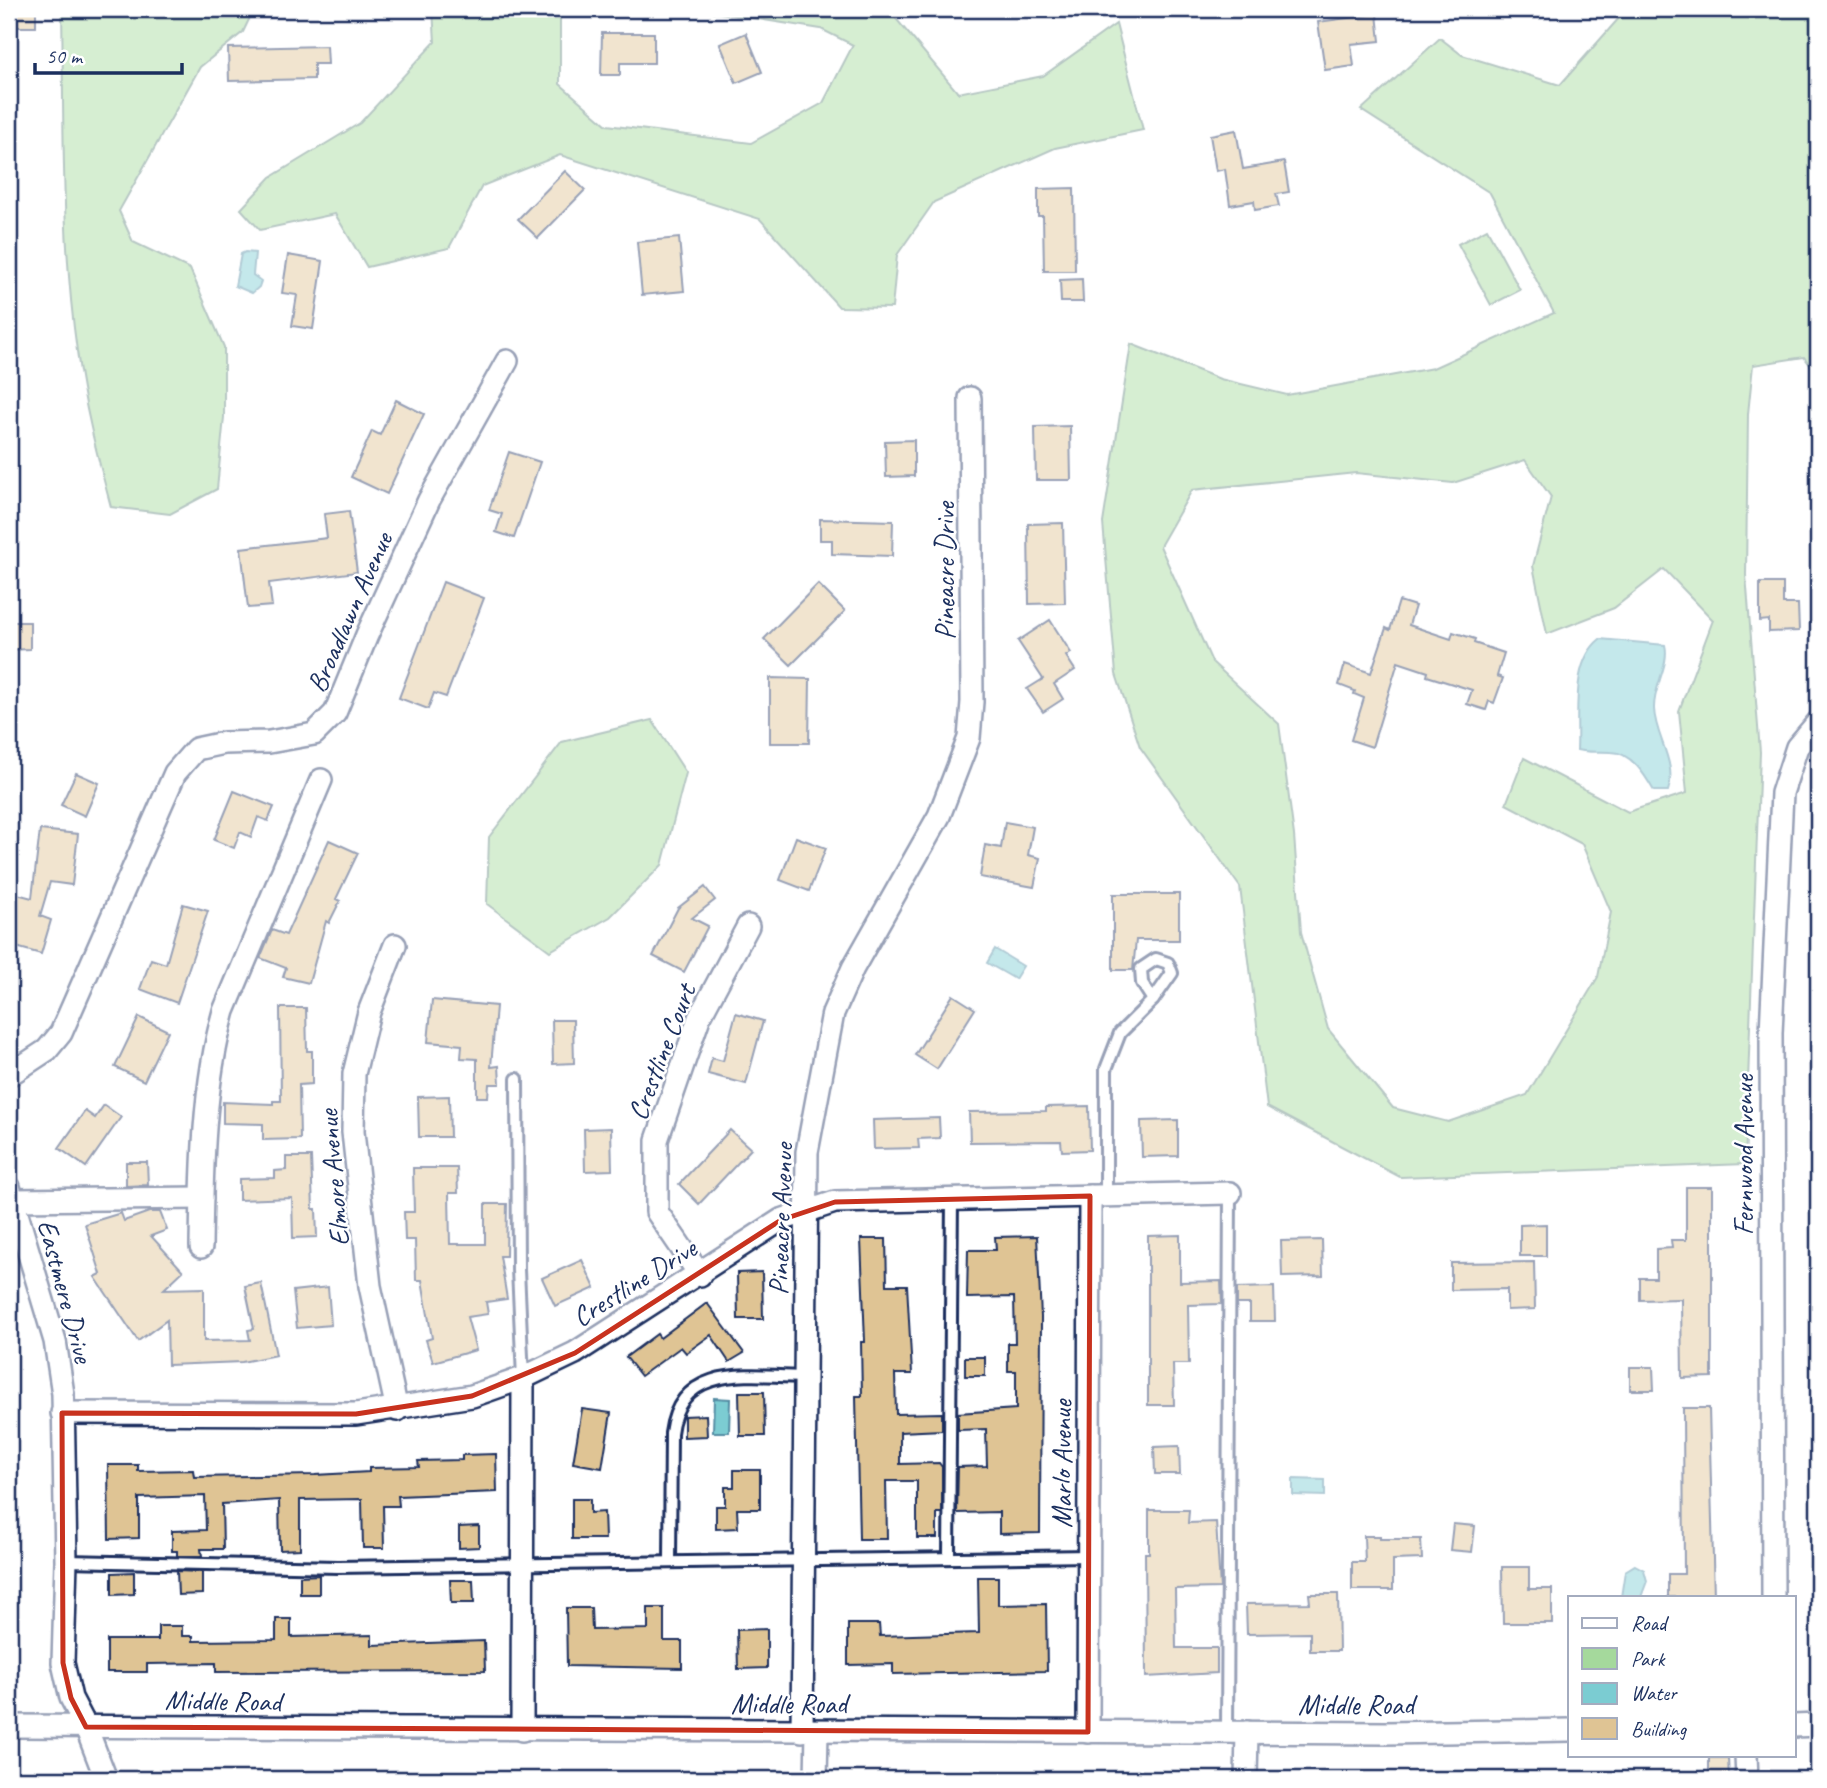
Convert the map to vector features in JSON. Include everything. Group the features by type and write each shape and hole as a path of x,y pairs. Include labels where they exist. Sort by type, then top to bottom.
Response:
{"street":[{"name":"Broadlawn Avenue","path":"9,1075 47,1050 61,1033 175,773 196,749 224,743 269,742 314,734 335,713 367,635 429,500 507,361"},
{"name":"Pineacre Drive","path":"968,743 972,702 971,398"},
{"name":"Fernwood Avenue","path":"1773,1596 1771,1033 1782,793 1797,747 1818,722"},
{"name":"Pineacre Avenue","path":"816,1779 809,1731 803,1560 807,1152 832,1013 853,968 939,816 968,743"},
{"path":"201,1247 202,1198 216,1038 224,1011 321,780"},
{"name":"Crestline Court","path":"700,1275 657,1212 657,1140 699,1018 748,926"},
{"name":"Elmore Avenue","path":"395,945 369,1012 354,1074 354,1132 370,1286 397,1410"},
{"name":"Crestline Drive","path":"62,1413 270,1415 397,1410 472,1396 523,1378 575,1353 700,1275 781,1220 835,1202 1230,1193"},
{"path":"11,1194 202,1198"},
{"name":"Eastmere Drive","path":"11,1194 55,1341 63,1394 66,1561 63,1663 71,1698 86,1727 106,1779"},
{"name":"Marlo Avenue","path":"1088,1732 1089,1556 1098,1196"},
{"path":"522,1730 523,1378"},
{"name":"Middle Road","path":"9,1726 1088,1732 1568,1730"},
{"path":"1796,1726 1818,1726"},
{"path":"1237,1732 1246,1779"},
{"path":"1746,1756 1747,1779"}],"lane":[{"path":"1098,1196 1106,1069 1120,1033 1153,1000"},
{"path":"517,1079 518,1270 523,1378"},
{"path":"1230,1193 1237,1732"},
{"path":"949,1558 953,1199"},
{"path":"670,1562 671,1433 673,1417 682,1402 692,1390 710,1380 732,1375 805,1377"},
{"path":"66,1561 338,1567 1089,1556"}],"highlighted area":[{"path":"1090,1196 1088,1732 86,1727 71,1698 63,1663 62,1413 356,1414 472,1396 575,1353 781,1220 835,1202"}],"green space":[{"path":"62,9 254,9 243,32 200,67 119,211 133,242 190,269 224,347 224,417 217,489 170,514 111,507 87,410 77,351 68,266"},
{"path":"433,9 560,9 560,84 607,125 751,143 823,103 853,45 821,29 695,9 888,9 958,93 1043,76 1116,24 1143,130 1055,148 934,202 897,255 892,308 839,307 760,219 560,155 482,186 449,248 367,267 335,214 260,230 241,209 271,177 360,123 435,42"},
{"path":"1627,9 1818,9 1818,375 1804,357 1753,365 1748,414 1746,575 1760,752 1745,1164 1400,1177 1267,1107 1240,887 1140,747 1116,674 1103,523 1131,344 1220,379 1287,395 1433,368 1554,313 1490,193 1361,110 1440,38 1462,55 1560,85","holes":["1525,460 1551,497 1533,566 1547,634 1614,608 1664,569 1713,620 1679,711 1687,793 1628,812 1524,758 1506,804 1582,844 1611,912 1598,977 1527,1095 1448,1122 1393,1108 1328,1029 1301,932 1294,835 1279,724 1212,662 1160,546 1192,490 1356,473 1453,483"]},
{"path":"1487,229 1520,290 1491,305 1458,244"},
{"path":"652,720 686,773 662,865 610,917 550,951 487,904 489,837 562,742"}],"water":[{"path":"255,253 253,275 261,281 252,293 235,286 241,254"},
{"path":"1600,639 1665,645 1665,660 1654,709 1670,770 1668,791 1654,791 1642,772 1625,756 1611,752 1577,750 1580,675 1590,649"},
{"path":"995,949 1023,966 1015,979 987,963"},
{"path":"714,1398 730,1399 729,1432 713,1432"},
{"path":"1293,1479 1325,1480 1325,1496 1293,1495"},
{"path":"1635,1565 1644,1570 1647,1581 1641,1596 1621,1596 1625,1571"}],"building":[{"path":"9,9 36,9 36,27 9,27"},
{"path":"1377,14 1380,41 1351,44 1354,66 1325,70 1318,22"},
{"path":"602,33 654,33 654,63 620,63 620,75 601,75"},
{"path":"746,33 762,72 736,83 720,44"},
{"path":"327,46 328,64 314,64 314,79 229,81 228,48"},
{"path":"1236,130 1243,169 1284,162 1289,192 1276,194 1279,206 1255,210 1254,201 1230,205 1225,169 1216,171 1210,135"},
{"path":"565,171 585,190 538,238 518,219"},
{"path":"1074,188 1075,271 1044,271 1043,216 1038,216 1038,189"},
{"path":"679,238 684,291 642,295 637,242"},
{"path":"288,255 323,261 313,329 292,326 297,295 282,293"},
{"path":"1082,279 1083,302 1061,302 1060,280"},
{"path":"396,400 424,414 387,494 351,477 372,431 380,435"},
{"path":"1070,426 1071,480 1036,480 1035,427"},
{"path":"914,440 914,476 886,477 885,441"},
{"path":"509,452 540,462 514,538 496,532 502,514 489,510"},
{"path":"349,511 357,572 269,583 272,606 248,608 241,548 327,538 324,514"},
{"path":"820,519 893,521 892,556 832,554 832,540 820,540"},
{"path":"1063,523 1065,603 1029,604 1028,524"},
{"path":"443,582 484,598 446,697 434,693 428,709 399,698"},
{"path":"1760,583 1783,583 1783,604 1798,604 1799,631 1769,632 1769,620 1760,621"},
{"path":"818,584 845,611 791,665 764,639"},
{"path":"1399,601 1415,606 1409,625 1451,639 1453,632 1475,639 1474,643 1504,653 1497,676 1503,678 1494,703 1489,701 1486,710 1467,704 1472,690 1427,676 1428,672 1398,662 1372,747 1351,740 1364,698 1339,685 1345,664 1371,673 1386,628 1390,630"},
{"path":"1050,620 1071,653 1066,656 1075,670 1054,684 1063,699 1043,712 1027,689 1043,679 1018,641"},
{"path":"9,622 30,622 30,649 9,650"},
{"path":"770,678 810,679 809,743 770,743"},
{"path":"76,773 99,783 85,816 61,805"},
{"path":"234,791 274,807 268,821 258,817 251,837 240,832 234,848 214,840"},
{"path":"1005,822 1033,827 1028,855 1040,858 1034,887 980,877 985,845 1001,848"},
{"path":"40,830 78,834 72,885 50,882 40,916 51,920 41,954 9,945 9,924 17,894 32,898"},
{"path":"796,837 826,848 809,891 780,880"},
{"path":"329,840 358,853 336,899 340,901 329,923 326,921 309,983 283,977 286,968 260,958 272,930 286,935"},
{"path":"705,887 715,900 692,918 708,926 684,972 653,956 678,908"},
{"path":"1113,894 1179,894 1179,940 1136,940 1133,970 1113,970"},
{"path":"183,904 208,911 177,1003 140,989 151,959 166,964"},
{"path":"953,995 975,1009 937,1069 915,1055"},
{"path":"432,1000 496,1006 491,1067 499,1066 500,1084 489,1084 488,1097 477,1097 477,1059 461,1058 462,1045 428,1042"},
{"path":"280,1008 306,1008 307,1051 312,1051 312,1084 299,1085 300,1139 263,1140 263,1124 223,1123 223,1102 273,1104 273,1101 281,1101"},
{"path":"736,1013 763,1021 746,1084 708,1074 712,1058 723,1061"},
{"path":"139,1017 168,1031 144,1081 115,1067"},
{"path":"552,1020 573,1020 574,1063 553,1064"},
{"path":"449,1096 450,1137 419,1137 418,1097"},
{"path":"104,1105 121,1117 86,1167 59,1148 85,1111 95,1118"},
{"path":"1089,1106 1090,1150 1062,1151 1061,1141 970,1142 969,1112 1046,1111 1046,1107"},
{"path":"939,1118 940,1138 918,1139 919,1148 874,1149 873,1120"},
{"path":"1178,1120 1178,1156 1142,1157 1141,1121"},
{"path":"611,1128 612,1170 585,1171 584,1129"},
{"path":"730,1130 751,1149 699,1204 679,1184"},
{"path":"286,1157 311,1157 317,1237 293,1238 292,1198 239,1200 239,1179 275,1178 275,1171 286,1170"},
{"path":"126,1162 147,1162 148,1185 126,1186"},
{"path":"413,1168 457,1168 458,1193 449,1193 450,1244 485,1244 485,1204 507,1204 506,1256 500,1256 507,1299 486,1302 488,1314 467,1317 476,1350 433,1362 426,1340 432,1338 422,1280 416,1280 415,1240 405,1240 404,1212 414,1212"},
{"path":"1686,1187 1712,1187 1712,1377 1682,1378 1681,1299 1640,1300 1640,1278 1656,1278 1656,1249 1672,1248 1671,1240 1686,1240"},
{"path":"149,1212 160,1212 167,1230 151,1236 183,1271 164,1289 204,1288 204,1341 250,1340 248,1330 254,1329 245,1286 261,1283 276,1355 242,1362 168,1365 167,1320 138,1341 95,1277 101,1274 85,1224 121,1213 124,1221"},
{"path":"1546,1224 1546,1256 1520,1256 1520,1225"},
{"path":"1180,1235 1180,1282 1221,1281 1222,1304 1188,1305 1189,1364 1173,1364 1174,1405 1148,1405 1148,1236"},
{"path":"1037,1236 1041,1317 1040,1533 999,1534 999,1512 957,1513 958,1467 987,1466 986,1429 958,1430 958,1413 1016,1409 1016,1371 1008,1371 1008,1343 1015,1343 1014,1297 967,1298 968,1250 996,1250 995,1237"},
{"path":"861,1239 886,1239 887,1285 907,1285 912,1374 895,1374 896,1414 942,1413 942,1430 900,1432 900,1464 939,1463 942,1467 942,1513 937,1513 937,1538 917,1538 917,1481 886,1481 887,1539 859,1539 856,1396 862,1396 861,1342 865,1342"},
{"path":"1322,1240 1323,1276 1282,1277 1281,1241"},
{"path":"582,1260 595,1288 555,1306 542,1278"},
{"path":"1534,1262 1535,1309 1507,1310 1507,1289 1451,1290 1451,1263"},
{"path":"762,1272 763,1319 738,1319 737,1273"},
{"path":"328,1287 331,1325 297,1328 293,1291"},
{"path":"1274,1287 1275,1321 1250,1321 1250,1304 1237,1304 1237,1288"},
{"path":"707,1303 744,1353 729,1362 711,1335 686,1353 681,1347 641,1376 626,1357 657,1334 660,1338"},
{"path":"965,1357 985,1357 985,1376 965,1376"},
{"path":"1630,1367 1653,1367 1654,1390 1630,1390"},
{"path":"739,1392 764,1392 765,1436 740,1436"},
{"path":"1683,1408 1709,1408 1714,1596 1668,1596 1668,1574 1684,1574"},
{"path":"582,1409 611,1413 602,1468 573,1463"},
{"path":"706,1415 707,1436 684,1437 684,1416"},
{"path":"1179,1446 1180,1474 1155,1474 1154,1447"},
{"path":"496,1454 497,1492 398,1496 399,1506 383,1506 384,1548 363,1548 362,1499 300,1500 300,1549 280,1550 279,1500 222,1504 223,1549 201,1549 202,1556 177,1556 177,1551 172,1551 172,1531 206,1530 205,1496 139,1498 139,1538 109,1539 108,1465 138,1465 138,1471 193,1470 194,1477 315,1475 369,1472 369,1468 419,1467 418,1461 462,1460 462,1455"},
{"path":"734,1470 760,1470 760,1509 737,1509 738,1528 716,1529 716,1506 725,1506 725,1487 734,1487"},
{"path":"572,1499 590,1499 590,1513 604,1512 605,1539 572,1539"},
{"path":"1149,1510 1189,1510 1188,1523 1216,1522 1220,1588 1175,1589 1176,1648 1217,1648 1217,1673 1146,1677 1145,1553 1149,1553"},
{"path":"1453,1524 1475,1526 1472,1552 1450,1550"},
{"path":"479,1526 479,1547 459,1548 459,1527"},
{"path":"1364,1536 1380,1536 1380,1539 1421,1539 1422,1559 1393,1560 1393,1590 1352,1590 1352,1562 1365,1562"},
{"path":"1502,1567 1529,1567 1529,1589 1552,1589 1552,1623 1503,1623"},
{"path":"177,1571 202,1572 202,1594 178,1595"},
{"path":"134,1572 134,1594 112,1595 112,1573"},
{"path":"319,1575 319,1594 300,1594 300,1576"},
{"path":"978,1577 998,1577 998,1605 1046,1604 1047,1671 893,1674 893,1664 848,1665 848,1624 879,1624 880,1636 979,1633"},
{"path":"450,1580 473,1580 474,1603 451,1603"},
{"path":"1309,1594 1338,1594 1339,1651 1310,1651 1310,1633 1247,1634 1246,1604 1310,1603"},
{"path":"566,1608 591,1608 592,1630 648,1629 648,1608 664,1608 664,1641 682,1641 682,1668 567,1666"},
{"path":"276,1619 291,1619 291,1637 372,1635 372,1645 484,1641 485,1671 216,1672 216,1663 147,1664 147,1672 107,1672 107,1640 158,1640 158,1626 182,1626 182,1636 193,1636 193,1641 276,1640"},
{"path":"767,1629 767,1668 738,1669 737,1630"},
{"path":"1709,1758 1728,1758 1729,1779 1709,1779"}]}
